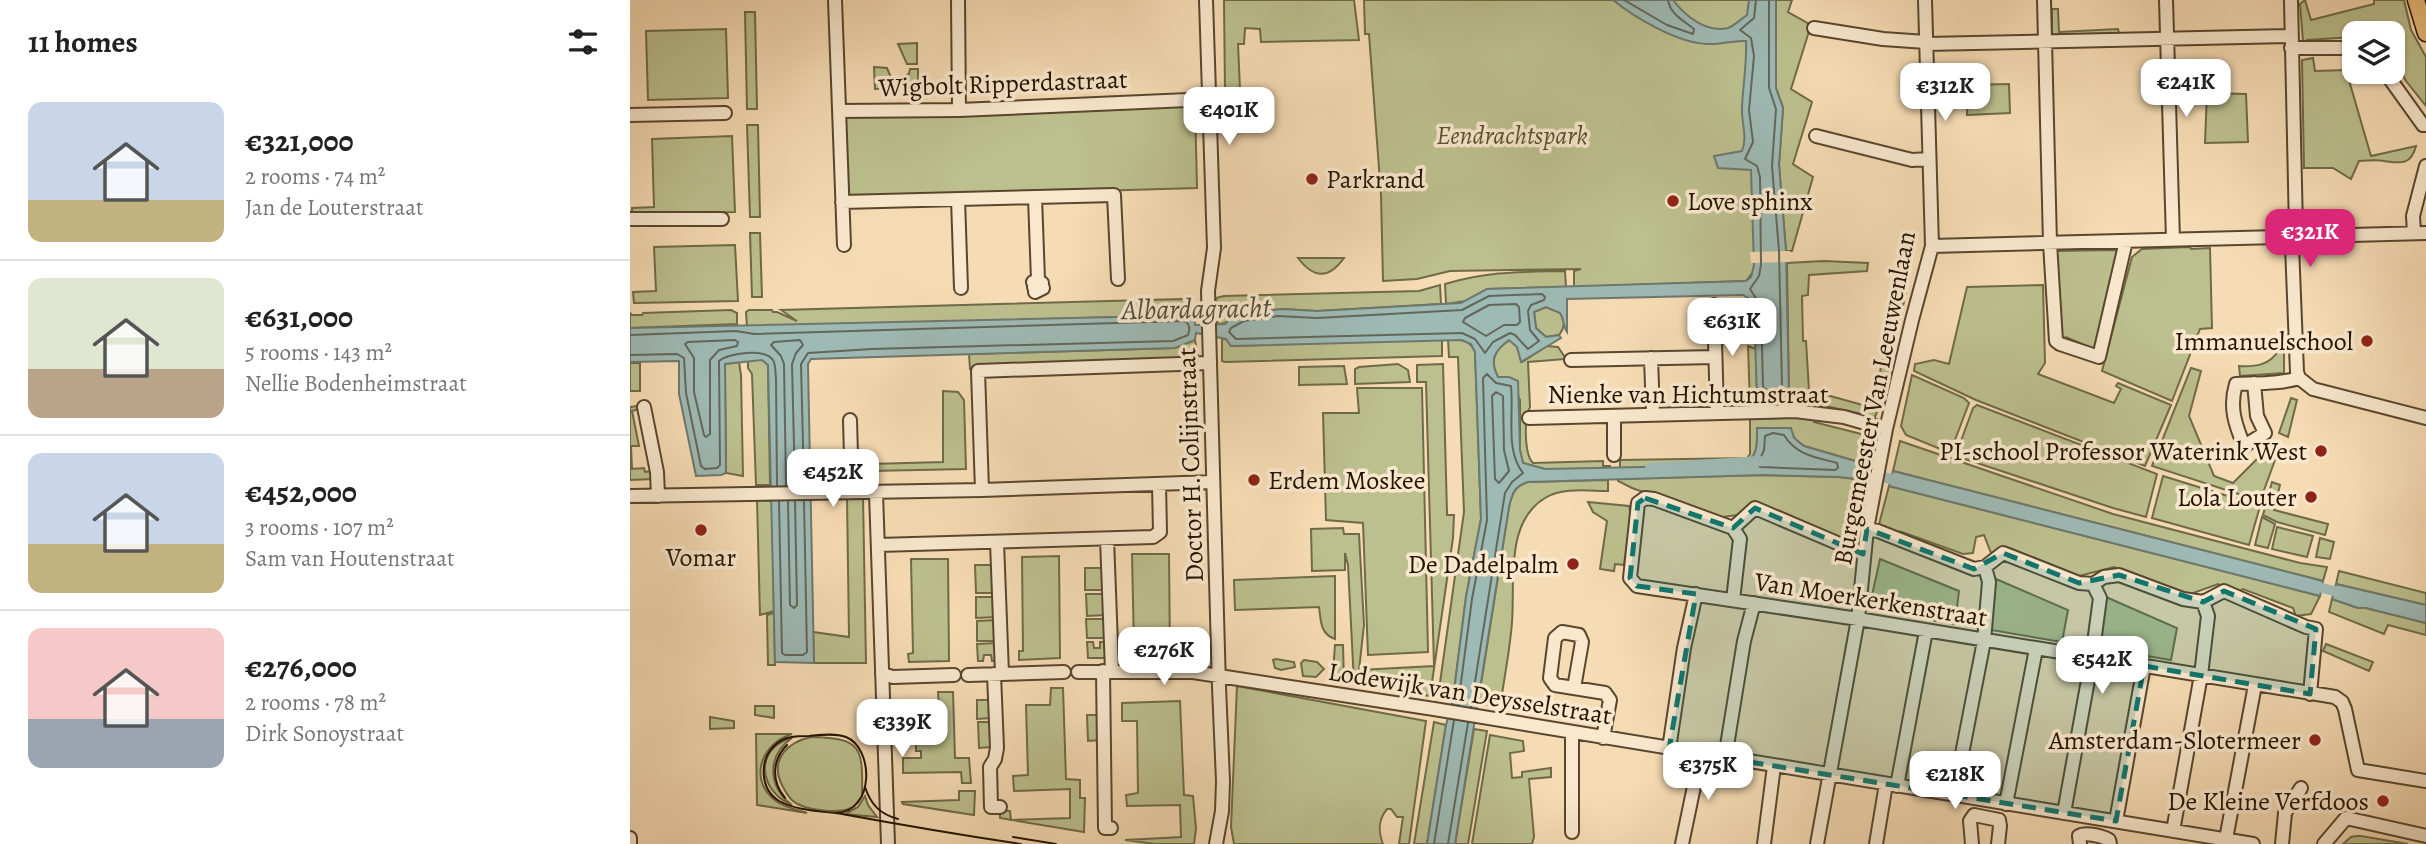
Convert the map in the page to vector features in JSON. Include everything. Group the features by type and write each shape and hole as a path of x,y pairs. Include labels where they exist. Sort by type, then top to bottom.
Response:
{"main road":[{"path":"2416,0 2426,33"}],"street":[{"path":"835,0 844,246"},
{"path":"958,0 958,110"},
{"name":"Doctor H. Colijnstraat","path":"1206,0 1214,248 1208,291 1209,359 1223,796 1216,844"},
{"name":"Burgemeester Van Leeuwenlaan","path":"1817,844 1858,619 1863,554 1886,429 1932,246 1925,0"},
{"path":"2044,0 2050,243 2056,341 2098,357 2126,241"},
{"path":"2166,0 2173,240"},
{"path":"2291,0 2292,246 2295,349 2299,378 2313,389 2426,418"},
{"path":"1814,28 1926,43 2167,40 2291,42 2342,47"},
{"path":"2394,84 2426,125"},
{"name":"Wigbolt Ripperdastraat","path":"839,111 958,110 1211,99"},
{"path":"630,115 725,113"},
{"path":"1816,136 1912,160 1929,159"},
{"path":"1932,246 2420,233 2413,215 2426,166"},
{"path":"842,202 1114,195 1118,279"},
{"path":"1035,197 1038,280 1033,282 1042,283 1034,287 1043,288 1035,292"},
{"path":"958,199 961,288"},
{"path":"630,219 722,219"},
{"path":"1714,305 1717,412"},
{"path":"1572,360 1715,357"},
{"path":"1651,358 1653,414"},
{"path":"982,490 978,371 1209,359"},
{"path":"2254,383 2257,416 2265,433 2244,446 2234,422 2231,399 2236,384 2254,383 2284,383 2299,378"},
{"path":"644,407 658,496"},
{"name":"Nienke van Hichtumstraat","path":"1529,418 1795,411 1844,417 1886,429"},
{"path":"1614,416 1614,455"},
{"path":"850,420 852,492"},
{"path":"630,496 876,493 1213,482"},
{"path":"878,545 1107,539 1157,535 1161,522 1159,484"},
{"path":"876,493 888,844"},
{"name":"Van Moerkerkenstraat","path":"1734,528 1645,498 1637,503 1630,578 1637,586 1858,619 2335,697 2342,702 2358,770 2426,781"},
{"path":"1733,600 1740,539 1734,528 1755,508 1863,554"},
{"path":"1867,529 1974,569 1985,567 2003,553 2078,583 2093,584 2104,577 2119,575 2183,599 2203,601 2224,591 2316,629 2310,694"},
{"path":"1107,539 1105,828 1111,828"},
{"path":"998,541 997,748 990,767 991,807 1000,807"},
{"path":"1954,795 1984,641 1989,582 1985,567"},
{"path":"2064,813 2100,598 2093,584"},
{"path":"1669,748 1684,648 1696,594"},
{"path":"2173,831 2201,675 2208,616 2203,601"},
{"path":"1725,758 1744,641 1754,604"},
{"path":"1876,844 1926,631"},
{"path":"2006,804 2036,649"},
{"path":"2116,821 2144,666"},
{"name":"Lodewijk van Deysselstraat","path":"1078,672 1180,671 2116,821 2173,831 2203,840 2226,839 2253,844"},
{"path":"968,675 1064,672"},
{"path":"882,674 893,677 954,676"},
{"path":"2226,839 2255,685"},
{"path":"1574,688 1605,693 1610,700 1603,738"},
{"path":"1572,733 1572,832"},
{"path":"1682,844 1702,753"},
{"path":"1764,844 1774,766"},
{"path":"2282,844 2285,813 2301,789"},
{"path":"1982,816 1985,800"},
{"path":"1972,844 1970,818 1975,815 1995,818 2000,822 1998,844"},
{"path":"2093,835 2095,818"},
{"path":"2324,844 2346,818 2426,836"},
{"path":"2080,844 2080,834 2107,839 2110,844"},
{"path":"630,838 630,844"}],"highlighted area":[{"path":"1645,498 1733,528 1755,508 1863,554 1867,529 1974,569 2003,553 2079,583 2119,575 2203,602 2224,591 2316,629 2310,694 2144,666 2116,821 1669,749 1696,594 1637,586 1630,578 1638,503"}],"green space":[{"path":"1224,0 1354,0 1359,40 1261,42 1260,29 1245,28 1244,44 1238,44 1240,90 1225,90"},
{"name":"Eendrachtspark","path":"1364,0 1749,0 1746,64 1764,267 1753,272 1746,281 1574,287 1574,271 1581,269 1450,271 1417,279 1383,281 1381,195"},
{"path":"1776,0 1792,0 1788,12 1811,25 1791,89 1812,102 1793,164 1813,177 1792,251 1786,251 1779,165 1783,108 1776,88"},
{"path":"2305,0 2311,20 2374,4 2374,0 2404,0 2411,30 2426,57 2426,106 2405,79 2405,21 2342,21 2342,38 2307,40 2307,44 2303,41 2300,4"},
{"path":"2052,9 2058,9 2059,32 2118,29 2119,33 2055,35 2052,33"},
{"path":"745,12 755,12 757,109 747,109"},
{"path":"726,29 728,98 648,100 646,31"},
{"path":"917,43 917,64 907,64 898,44"},
{"path":"2313,58 2315,71 2342,70 2342,84 2350,84 2371,156 2416,146 2411,157 2404,162 2359,161 2351,179 2333,168 2304,168 2302,60"},
{"path":"874,67 887,68 892,88 875,89"},
{"path":"910,69 918,69 918,88 901,89 900,77 909,74"},
{"path":"2009,84 2010,113 1967,115 1968,85"},
{"path":"2207,93 2246,94 2248,142 2205,143"},
{"path":"1195,104 1197,188 847,198 844,114"},
{"path":"747,125 758,125 760,217 750,217"},
{"path":"732,136 735,212 632,215 632,208 654,207 652,139"},
{"path":"750,233 760,233 762,297 752,297"},
{"path":"735,245 738,301 634,303 633,292 656,291 654,247"},
{"path":"2210,248 2212,328 2200,329 2172,401 2102,371 2132,257 2142,249"},
{"path":"2116,250 2120,254 2098,349 2090,351 2087,346 2066,337 2061,339 2056,251"},
{"path":"1298,258 1344,258 1333,270 1321,274 1310,270"},
{"path":"1787,263 1868,263 1867,271 1809,275 1808,295 1802,296 1803,341 1806,341 1809,390 1873,408 1875,400 1881,401 1875,417 1812,403 1750,405 1748,346 1756,349 1757,397 1789,396"},
{"path":"1565,271 1566,287 1487,289 1466,301 1446,304 1445,284 1490,274"},
{"path":"1440,285 1441,304 1317,311 1282,309 1239,314 1234,320 1218,325 1216,298 1224,296 1419,291"},
{"path":"2043,285 2045,363 2038,374 2114,403 2121,389 2116,386 2118,383 2171,405 2145,466 1976,400 1914,371 1915,364 1934,360 1949,364 1967,287"},
{"path":"1906,293 1891,356 1886,355 1895,294"},
{"path":"1184,299 1192,303 1191,310 1184,311 1184,314 1158,316 747,327 746,312 772,310 797,321 781,310"},
{"path":"1546,307 1561,313 1564,324 1559,335 1546,337 1536,328 1534,312"},
{"path":"731,310 737,313 737,324 630,328 630,313 642,315"},
{"path":"1222,339 1226,339 1231,346 1442,339 1442,356 1225,362 1222,361"},
{"path":"1448,339 1467,342 1475,352 1481,519 1466,597 1453,699 1438,697 1464,512 1458,357 1449,357"},
{"path":"1195,340 1199,362 970,369 969,354 1175,348"},
{"path":"1510,340 1517,347 1522,362 1547,346 1558,347 1566,359 1528,362 1530,407 1526,436 1533,463 1603,461 1603,466 1610,466 1610,469 1545,469 1523,463 1520,450 1520,400 1509,377 1498,377 1494,365 1497,351"},
{"path":"2278,351 2284,351 2284,373 2240,376 2239,366 2262,364"},
{"path":"748,360 762,360 768,365 770,485 756,485 752,374 748,368"},
{"path":"1882,360 1890,361 1882,398 1876,397"},
{"path":"739,362 743,476 726,473 725,364"},
{"path":"630,363 640,363 640,391 630,391"},
{"path":"1398,364 1408,370 1410,382 1355,384 1355,369 1359,367"},
{"path":"1443,364 1447,515 1454,515 1453,538 1430,696 1354,683 1348,565 1345,553 1345,570 1312,571 1311,529 1343,528 1344,534 1359,534 1364,625 1359,670 1434,666 1426,382 1417,382 1417,365"},
{"path":"1344,366 1347,384 1299,385 1299,367"},
{"path":"2191,368 2201,371 2189,416 2214,476 2233,483 2263,453 2275,460 2260,501 2152,466"},
{"path":"1912,375 1964,398 1969,403 1950,453 1906,435 1901,426"},
{"path":"1357,388 1422,388 1428,652 1368,655 1363,523 1326,520 1323,413 1359,413"},
{"path":"943,391 958,392 964,400 966,469 870,471 870,464 943,462"},
{"path":"2291,398 2297,400 2288,437 2279,433"},
{"path":"1977,405 2157,474 2146,517 1959,457 1957,452 1973,408"},
{"path":"638,406 639,409 632,411 639,446 631,446 632,469 644,468 645,472 652,471 653,479 630,480 630,407"},
{"path":"1815,417 1814,422 1869,436 1871,429 1876,432 1869,465 1804,446 1795,439 1790,428 1757,428 1757,445 1752,459 1742,465 1620,468 1620,460 1747,458 1750,454 1750,419"},
{"path":"1900,441 2113,514 2300,563 2327,567 2323,581 1893,471"},
{"path":"1762,475 1865,480 1850,551 1753,513 1715,518 1618,481 1618,479"},
{"path":"2163,476 2260,506 2249,545 2152,518"},
{"path":"1608,480 1608,491 1576,490 1559,492 1545,498 1532,509 1523,522 1515,554 1511,633 1500,707 1478,703 1509,507 1514,491 1528,482"},
{"path":"2272,482 2280,485 2274,510 2328,524 2325,535 2277,522 2263,515"},
{"path":"1889,486 2320,596 2311,614 2296,616 2293,608 2243,589 2238,592 2218,584 2185,596 2114,567 2079,576 2010,548 1991,553 1984,535 1976,537 1973,553 1963,554 1902,532 1878,528"},
{"path":"863,496 866,663 814,663 813,632 849,637 847,497"},
{"path":"757,500 772,501 774,611 760,615"},
{"path":"1588,502 1629,506 1631,515 1624,565 1615,564 1614,571 1600,569 1607,521 1593,512"},
{"path":"2262,517 2275,524 2268,548 2255,545"},
{"path":"2277,527 2313,536 2307,557 2272,549"},
{"path":"2320,538 2334,542 2330,559 2316,557"},
{"path":"1132,554 1169,554 1170,655 1129,657 1129,649 1134,648"},
{"path":"1059,556 1060,658 1019,660 1019,651 1023,651 1022,557"},
{"path":"911,559 948,559 949,661 909,662 908,654 913,653"},
{"path":"1880,559 1959,591 1955,624 1869,609"},
{"path":"975,565 994,565 995,593 976,593"},
{"path":"1085,568 1104,568 1105,590 1085,590"},
{"path":"2339,571 2426,593 2426,605 2336,584"},
{"path":"1335,576 1335,639 1324,630 1319,607 1235,610 1234,580"},
{"path":"1996,579 2068,610 2062,642 1991,630"},
{"path":"1086,594 1106,594 1106,615 1087,616"},
{"path":"976,597 995,597 996,617 976,618"},
{"path":"2106,597 2177,628 2171,660 2099,648"},
{"path":"2332,599 2358,608 2426,623 2426,635 2388,625 2384,634 2329,612"},
{"path":"774,613 775,665 768,665 767,615"},
{"path":"1086,619 1105,619 1106,638 1087,638"},
{"path":"996,620 997,641 977,641 977,621"},
{"path":"1087,642 1093,642 1094,648 1100,648 1100,642 1106,642 1106,658 1088,658"},
{"path":"996,643 996,661 992,661 991,655 984,655 983,661 978,661 977,644"},
{"path":"2326,644 2373,662 2369,671 2323,651"},
{"path":"1335,645 1343,645 1344,681 1333,672"},
{"path":"1273,660 1294,662 1295,667 1281,670 1275,668"},
{"path":"1304,660 1317,662 1324,669 1316,677 1303,676 1301,663"},
{"path":"1237,686 1426,721 1409,844 1399,844 1403,817 1397,817 1391,809 1387,809 1380,826 1383,844 1234,844 1231,827"},
{"path":"1051,688 1063,688 1066,779 1080,780 1080,798 1085,798 1084,832 1012,820 1070,818 1070,789 1014,791 1013,776 1028,775 1026,705 1050,705"},
{"path":"938,692 953,692 955,758 969,758 971,783 962,783 961,772 903,773 903,758 921,758 921,751 916,751 915,708 939,707"},
{"path":"977,700 989,700 990,718 977,719"},
{"path":"1180,701 1184,795 1193,796 1196,829 1194,844 1155,844 1125,840 1181,837 1180,805 1127,806 1126,795 1138,793 1137,721 1122,721 1122,703"},
{"path":"755,706 774,706 774,718 755,715"},
{"path":"1087,715 1099,715 1100,740 1088,741"},
{"path":"710,717 734,721 734,728 710,729"},
{"path":"978,722 990,722 991,747 979,748"},
{"path":"1434,722 1446,725 1427,844 1414,844"},
{"path":"1474,729 1487,731 1468,844 1455,844"},
{"path":"756,734 792,734 773,745 766,753 760,773 767,792 776,801 807,813 757,805"},
{"path":"1490,735 1523,741 1524,751 1510,753 1512,778 1522,777 1522,772 1551,768 1551,777 1529,779 1534,837 1532,844 1472,844"},
{"path":"811,737 841,740 856,748 862,766 862,796 851,808 830,811 805,807 789,797 781,783 778,774 780,759 789,747"},
{"path":"792,738 778,754 773,772 778,789 792,805 781,799 773,790 767,781 765,770 771,751 779,743"},
{"path":"959,791 975,791 974,815 902,802 959,800"},
{"path":"865,796 877,817 845,814 858,807"},
{"path":"1000,811 1010,811 1011,820 1000,818"},
{"path":"2361,836 2408,844 2343,844 2351,837"}],"water":[{"path":"1613,0 1673,0 1697,22 1720,29 1730,27 1747,15 1749,0 1776,0 1776,88 1783,108 1779,165 1786,251 1789,396 1757,397 1754,306 1751,300 1743,295 1567,299 1567,332 1560,313 1546,307 1534,312 1536,328 1546,337 1559,335 1561,338 1521,362 1517,347 1509,340 1495,356 1494,365 1498,377 1509,377 1518,381 1520,450 1523,463 1545,469 1742,465 1754,454 1757,428 1791,428 1794,438 1804,446 1869,465 1865,480 1762,475 1528,482 1517,488 1509,507 1455,844 1427,844 1481,519 1475,352 1471,344 1462,340 1231,346 1226,339 1196,333 1195,340 1175,348 811,359 808,364 814,663 775,662 768,365 762,360 725,364 726,473 696,476 679,394 679,361 630,362 630,328 1194,313 1195,325 1225,324 1239,314 1282,309 1317,311 1461,303 1487,289 1746,281 1751,277 1754,265 1751,170 1718,168 1714,156 1742,151 1744,145 1742,107 1746,41 1707,44 1683,39 1645,22"},
{"path":"1893,471 2323,581 2320,596 1889,486"},
{"path":"2336,584 2426,605 2426,623 2358,608 2332,599"}],"pier":[{"path":"1790,251 1790,262 1751,263 1750,252"}],"waterway":[{"path":"1650,468 1760,461"},
{"path":"1856,471 1905,482"},
{"path":"2310,585 2346,594"}],"tram line":[{"path":"836,813 849,810 858,802 864,791 865,766 862,753 855,743 846,737 828,735 790,737 774,746 766,759 765,782 773,796 786,804 810,810 1021,844"},
{"path":"785,798 777,785 775,771 778,757 787,745"},
{"path":"865,787 877,808 898,819"},
{"path":"1013,837 1056,844"}],"place":[{"name":"Parkrand","path":"1312,179"},
{"name":"Love sphinx","path":"1673,201"},
{"name":"Immanuelschool","path":"2367,341"},
{"name":"PI-school Professor Waterink West","path":"2321,451"},
{"name":"Erdem Moskee","path":"1254,480"},
{"name":"Lola Louter","path":"2311,497"},
{"name":"Vomar","path":"701,530"},
{"name":"De Dadelpalm","path":"1573,564"},
{"name":"Amsterdam-Slotermeer","path":"2315,740"},
{"name":"De Kleine Verfdoos","path":"2383,801"}],"water label":[{"name":"Albardagracht","path":"1196,308"}]}
